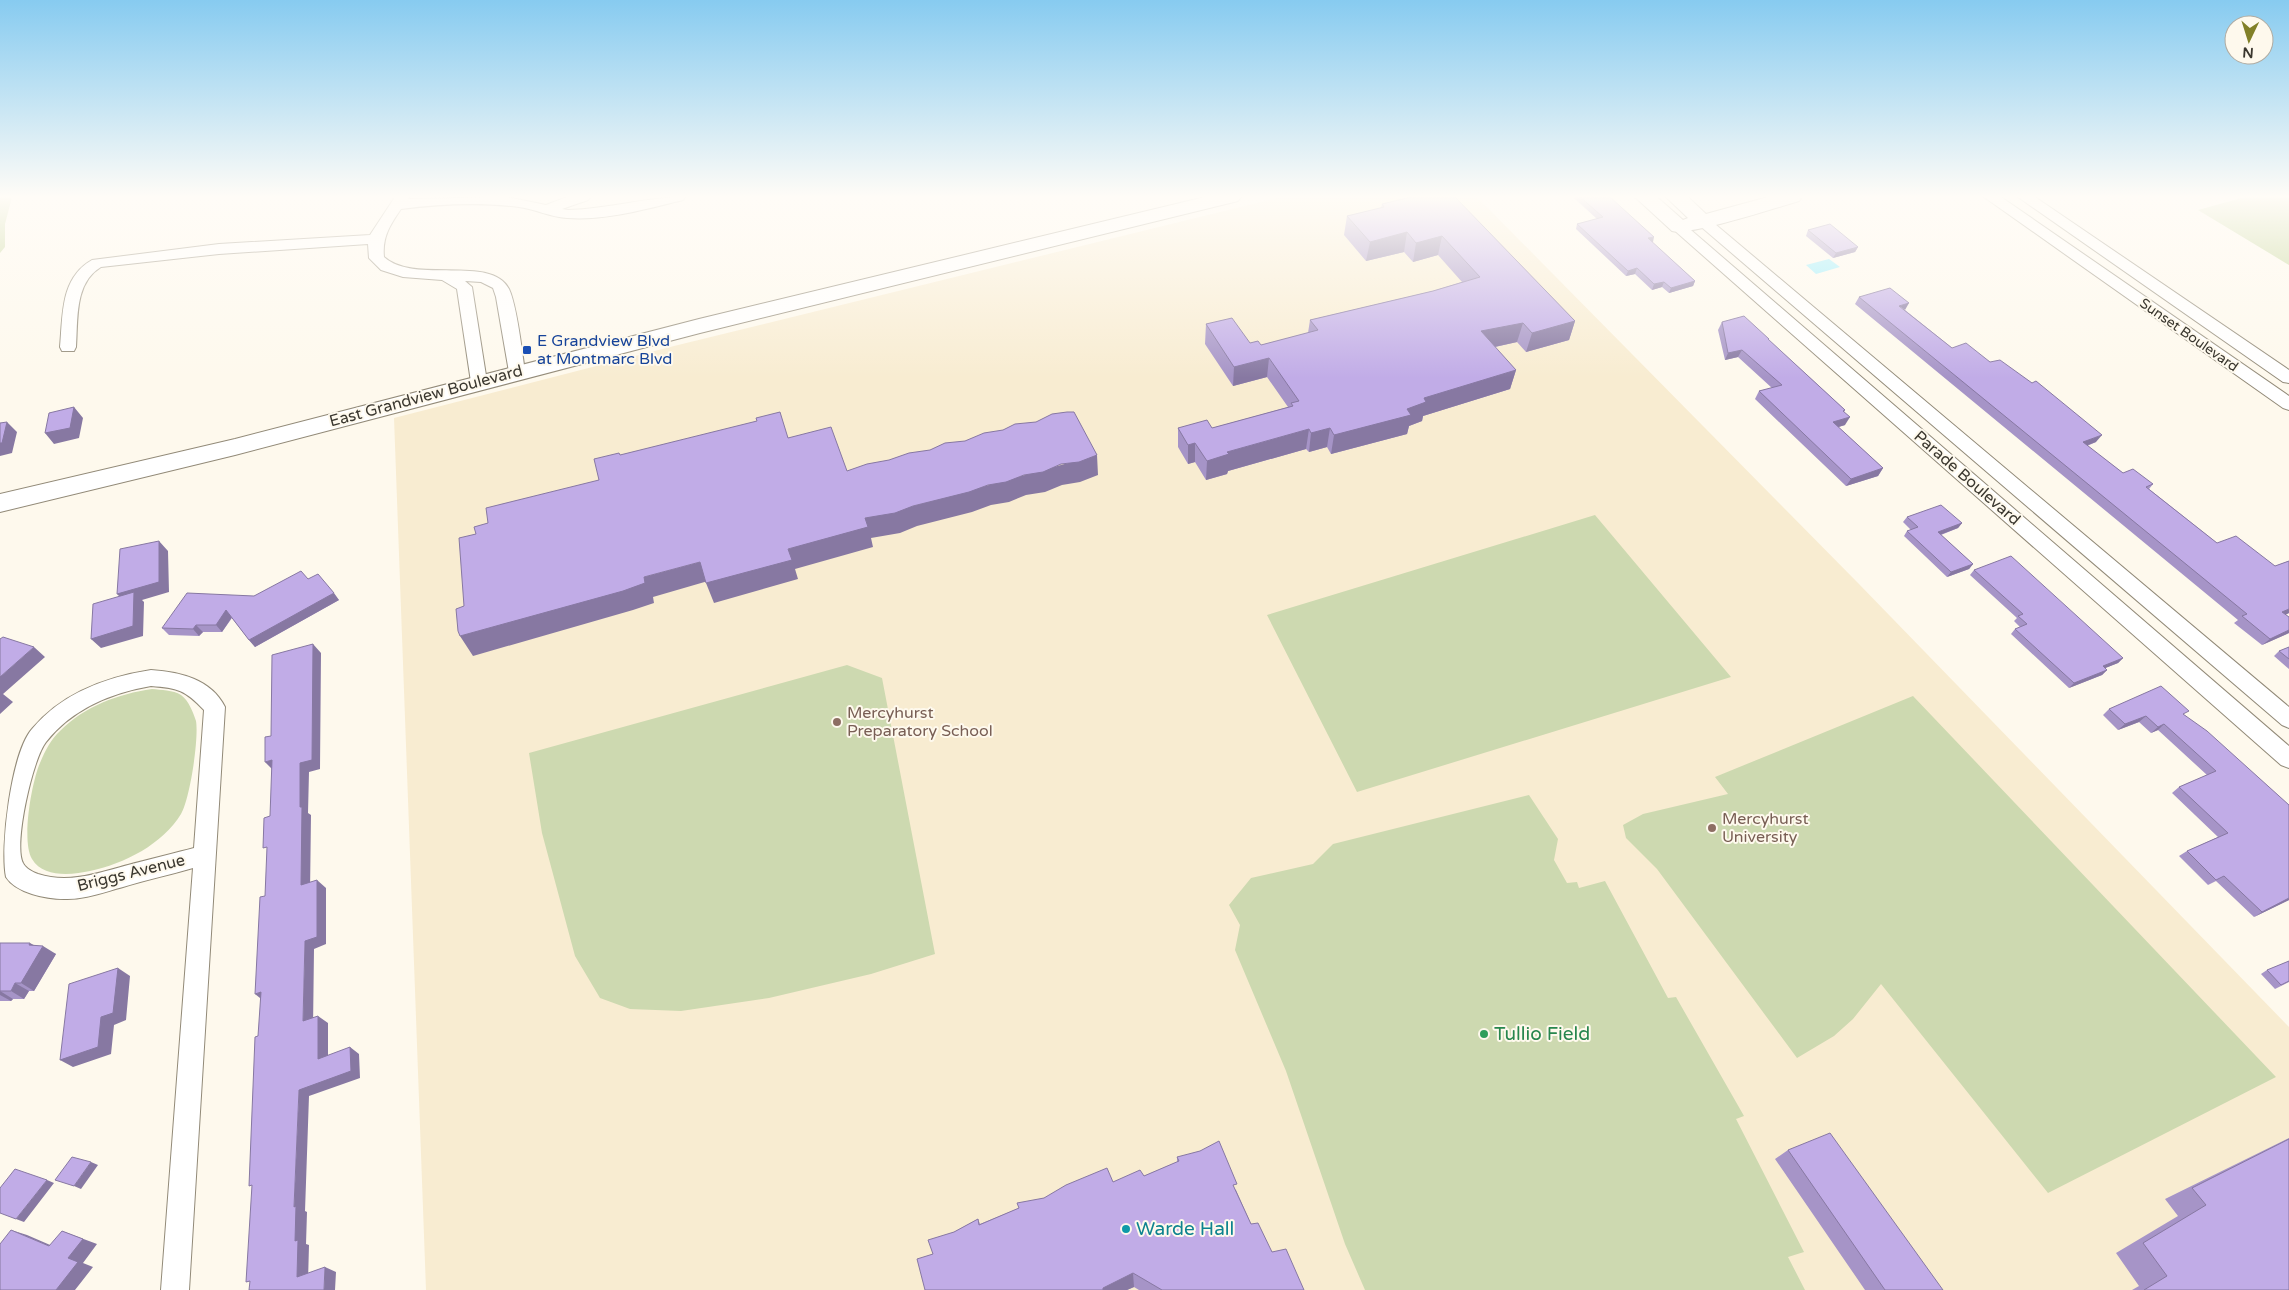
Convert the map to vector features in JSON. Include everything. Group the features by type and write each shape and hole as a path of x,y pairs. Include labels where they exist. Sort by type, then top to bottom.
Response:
{"street":[{"path":"68,347 73,300 79,277 83,271 97,262 139,257"},
{"path":"379,257 387,267 418,275 488,278 495,282 501,288 517,372"},
{"name":"East Grandview Boulevard","path":"0,503 244,444 517,372 985,257"},
{"name":"Parade Boulevard","path":"1714,257 2289,759"},
{"name":"Parade Boulevard","path":"1745,257 2289,719"},
{"name":"Sunset Boulevard","path":"2078,257 2289,404"},
{"name":"Sunset Boulevard","path":"2113,257 2289,378"},
{"path":"448,277 464,286 479,382"},
{"name":"Briggs Avenue","path":"175,1290 206,855 216,707 201,690 192,685 167,678 149,678 114,685 74,705 57,717 37,736 27,757 11,823 10,857 12,867 18,874 29,881 56,889 82,887 206,855"}],"shaded area":[{"path":"1036,257 1536,257 1858,583 2289,1027 2289,1290 426,1290 394,418 674,346"}],"green space":[{"path":"2276,257 2289,257 2289,265"},
{"path":"1595,515 1731,677 1357,792 1267,615"},
{"path":"847,665 882,678 935,954 871,974 769,998 681,1011 630,1009 600,998 575,956 542,833 529,753"},
{"path":"152,689 171,691 184,697 196,721 197,729 193,768 188,796 181,814 164,835 129,858 103,868 75,873 58,874 43,869 32,859 27,839 34,783 48,746 70,722 91,708 127,694"},
{"path":"1913,696 2276,1077 2048,1193 1881,984 1853,1019 1834,1036 1797,1058 1657,869 1626,838 1623,825 1643,814 1728,794 1715,777"},
{"name":"Tullio Field","path":"1529,795 1558,839 1554,860 1567,883 1577,882 1579,888 1605,881 1668,998 1676,997 1744,1116 1736,1119 1804,1252 1788,1257 1805,1290 1365,1290 1345,1244 1286,1071 1235,950 1240,925 1229,905 1251,878 1313,864 1333,844"}],"water":[{"path":"1829,259 1840,267 1816,274 1806,265"}],"building":[{"path":"1462,257 1513,257 1575,321 1532,333 1523,323 1481,331 1516,370 1424,398 1426,402 1407,409 1411,415 1334,435 1330,428 1311,433 1309,429 1227,452 1229,454 1207,461 1195,443 1188,445 1178,428 1207,420 1212,428 1293,406 1291,403 1299,401 1269,358 1234,367 1206,324 1232,318 1250,343 1258,341 1261,345 1318,330 1310,320 1433,291 1480,277"},
{"path":"1613,257 1669,257 1695,281 1671,288 1664,282 1654,284 1637,268 1628,271"},
{"path":"1890,288 1909,303 1899,306 1952,348 1966,343 1990,362 2000,360 2032,383 2036,381 2102,435 2083,442 2123,473 2133,469 2153,484 2146,487 2217,543 2236,536 2275,566 2289,561 2289,609 2282,612 2289,617 2289,630 2270,639 2242,616 2247,614 1859,297"},
{"path":"1744,316 1845,410 1843,411 1850,417 1833,422 1883,468 1851,479 1759,391 1782,385 1742,350 1728,353 1722,322"},
{"path":"74,407 70,428 45,433 49,413"},
{"path":"780,412 788,438 831,427 847,471 909,453 930,450 945,443 965,441 984,433 1003,430 1015,424 1036,422 1052,414 1067,412 1074,412 1097,455 1079,462 1061,464 1043,472 1024,475 1006,482 988,485 969,492 913,506 895,513 865,518 868,527 788,549 792,560 706,583 700,562 644,577 645,583 623,591 460,636 456,609 464,606 459,538 476,534 474,527 488,523 486,508 599,480 594,459 619,453 620,455 757,421 756,418"},
{"path":"7,422 2,443 0,443 0,423"},
{"path":"1941,505 1962,523 1938,532 1973,564 1951,572 1907,531 1918,527 1907,517"},
{"path":"159,541 159,582 117,594 120,549"},
{"path":"2011,556 2123,658 2103,666 2107,670 2074,683 2015,629 2027,624 2018,616 2023,614 1974,570"},
{"path":"301,571 308,579 318,574 334,593 249,640 226,610 216,625 196,625 193,629 162,628 187,593 254,596"},
{"path":"134,592 133,626 91,639 93,604"},
{"path":"3,637 34,647 0,677 0,639"},
{"path":"313,644 312,760 300,763 300,807 302,807 301,885 317,880 317,937 305,941 303,1021 318,1016 318,1059 350,1047 351,1071 299,1090 294,1207 296,1206 295,1241 298,1240 297,1277 325,1267 324,1290 249,1290 250,1281 246,1282 252,1185 249,1186 255,1037 258,1036 261,992 255,994 260,897 265,896 267,847 263,848 264,818 270,816 272,760 265,762 265,737 271,736 272,655"},
{"path":"2289,647 2289,659 2279,651"},
{"path":"2161,686 2189,711 2183,714 2207,731 2289,805 2289,898 2262,912 2224,876 2216,880 2187,851 2228,833 2179,787 2216,771 2164,724 2158,727 2146,716 2125,724 2109,709"},
{"path":"0,943 30,943 29,945 43,946 21,983 15,983 11,991 0,991"},
{"path":"2289,961 2289,981 2281,985 2267,970"},
{"path":"118,968 113,1013 101,1017 98,1047 60,1060 69,984"},
{"path":"1830,1133 1943,1290 1885,1290 1788,1150"},
{"path":"2289,1139 2289,1290 2144,1290 2167,1276 2143,1243 2206,1205 2192,1188"},
{"name":"Warde Hall","path":"1219,1141 1237,1184 1233,1185 1251,1224 1258,1223 1272,1252 1286,1249 1304,1290 1162,1290 1133,1273 1103,1288 1103,1290 925,1290 917,1259 933,1254 928,1240 954,1232 978,1219 979,1225 1019,1208 1017,1203 1044,1198 1066,1185 1107,1168 1113,1182 1140,1170 1144,1176 1179,1161 1177,1157 1200,1151"},
{"path":"72,1157 91,1162 74,1186 55,1180"},
{"path":"15,1169 47,1180 16,1219 0,1213 0,1188"},
{"path":"11,1230 49,1246 62,1231 83,1239 68,1258 78,1262 56,1290 0,1290 0,1244"}],"place":[{"name":"E Grandview Blvd at Montmarc Blvd","path":"527,350"},
{"name":"Mercyhurst Preparatory School","path":"837,722"},
{"name":"Mercyhurst University","path":"1712,828"},
{"name":"Tullio Field","path":"1484,1034"},
{"name":"Warde Hall","path":"1126,1229"}]}
